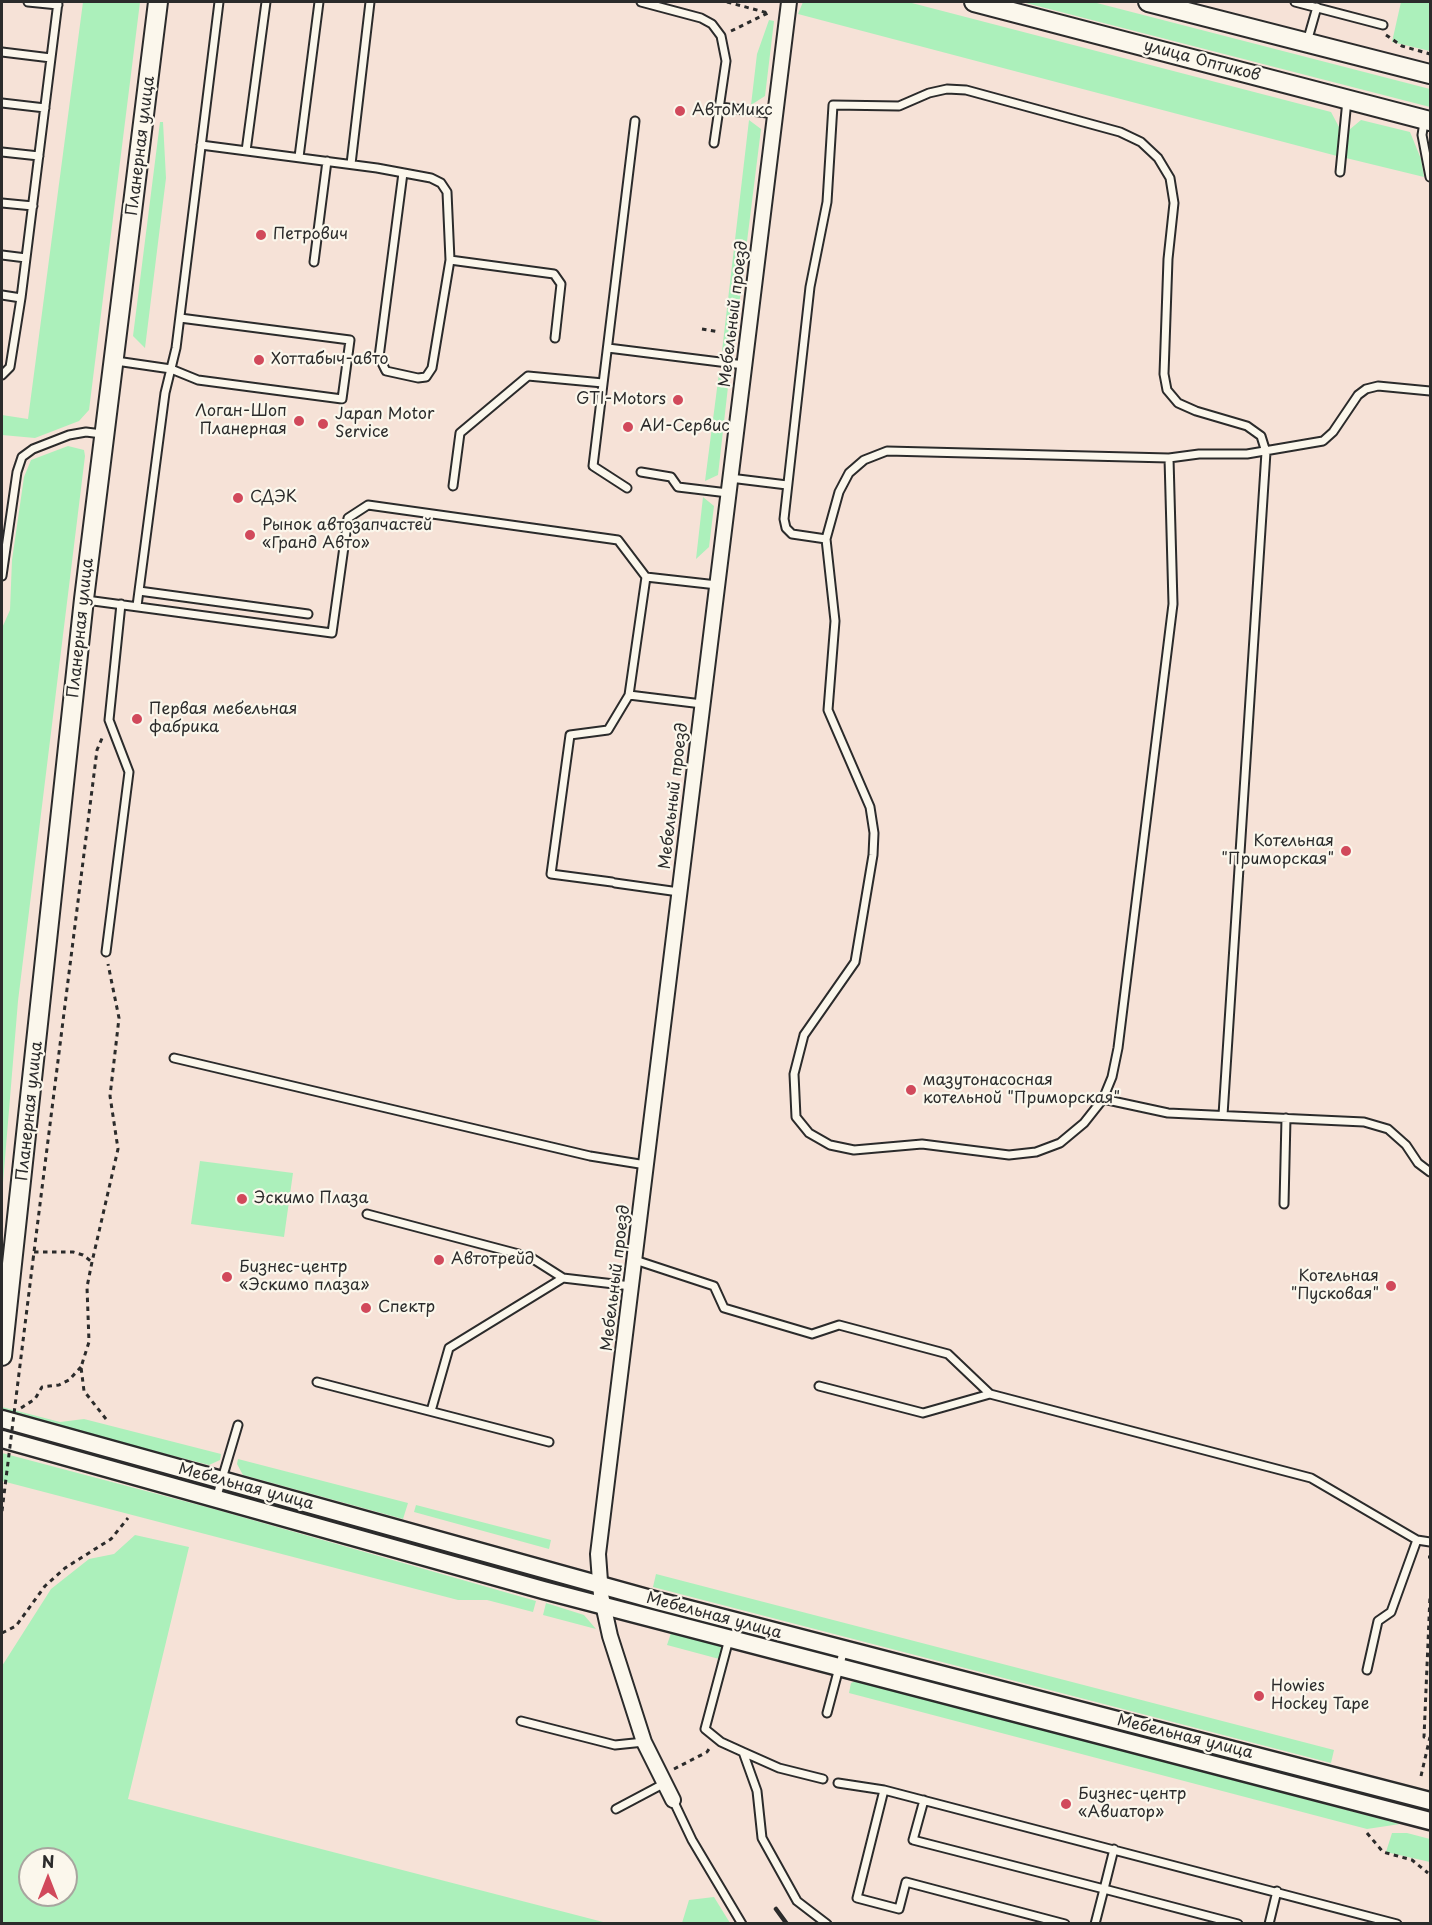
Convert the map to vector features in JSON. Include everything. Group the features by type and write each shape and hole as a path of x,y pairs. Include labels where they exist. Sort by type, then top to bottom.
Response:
{"main road":[{"name":"Планерная улица","path":"2,1356 84,599 158,2"},
{"name":"улица Оптиков","path":"974,2 1428,120"},
{"path":"1148,2 1431,74"}],"street":[{"name":"Мебельный проезд","path":"673,1800 667,1778 644,1742 610,1636 602,1595 598,1554 789,2"},
{"name":"Мебельная улица","path":"2,1419 221,1480 602,1595 729,1638 1431,1821"},
{"name":"Мебельная улица","path":"2,1438 216,1499 602,1595 734,1621 1431,1801"}],"lane":[{"path":"2,375 9,367 21,298 58,3 28,2"},
{"path":"137,606 165,393 180,318 219,2"},
{"path":"246,151 266,2"},
{"path":"299,157 319,2"},
{"path":"351,164 370,2"},
{"path":"641,2 701,18 711,24 721,36 726,61 714,143"},
{"path":"1295,2 1383,25"},
{"path":"1307,43 1317,7"},
{"path":"2,52 51,58"},
{"path":"826,539 802,538 792,534 786,528 787,484 810,288 827,202 833,105 899,106 929,93 946,89 966,90 1120,132 1141,142 1158,158 1170,178 1174,203 1168,260 1164,374 1167,390 1178,403 1196,411 1247,426 1261,436 1266,452 1224,1115"},
{"path":"1340,172 1347,99"},
{"path":"2,104 45,108"},
{"path":"720,107 775,114"},
{"path":"1428,120 1422,135 1431,177"},
{"path":"627,488 593,466 635,121"},
{"path":"201,145 351,164 403,173 431,178 441,183 447,192 450,260 432,368 426,376 418,378 386,371 379,357 403,173"},
{"path":"2,152 39,156"},
{"path":"314,262 327,161"},
{"path":"2,203 33,206"},
{"path":"2,255 26,258"},
{"path":"450,260 554,274 561,284 555,338"},
{"path":"2,295 21,298"},
{"path":"114,361 171,369 198,380 342,399 350,340 180,318"},
{"path":"608,348 744,365"},
{"path":"453,486 460,433 528,376 603,383"},
{"path":"1168,458 1173,604 1118,1048 1112,1077 1103,1099 1084,1123 1060,1143 1036,1152 1009,1155 922,1144 854,1150 830,1144 808,1133 796,1117 794,1074 797,1054 804,1035 855,962 874,833 870,807 863,787 833,727 828,710 835,621 826,539 839,492 849,473 864,460 887,451 1168,458 1266,452 1323,441 1333,432 1358,395 1366,389 1378,386 1431,390"},
{"path":"2,576 17,472 22,457 33,448 69,435 86,432 105,434"},
{"path":"641,472 671,477 678,486 728,493"},
{"path":"730,478 787,484"},
{"path":"84,599 332,633 348,518 368,505 618,540 646,577 629,695 608,730 570,735 551,873 679,892"},
{"path":"646,577 717,585"},
{"path":"139,591 308,614"},
{"path":"106,952 129,772 109,720 121,604"},
{"path":"629,695 702,704"},
{"path":"174,1058 590,1156 646,1165"},
{"path":"1103,1099 1168,1113 1364,1122 1388,1129 1406,1145 1418,1163 1431,1172"},
{"path":"1284,1204 1286,1118"},
{"path":"367,1214 530,1257 563,1278 631,1286"},
{"path":"635,1260 714,1286 724,1308 812,1335 839,1325 948,1354 990,1394 1311,1478 1417,1540 1431,1542"},
{"path":"431,1411 449,1348 563,1278"},
{"path":"317,1382 549,1442"},
{"path":"819,1386 923,1413 990,1394"},
{"path":"216,1499 238,1425"},
{"path":"1367,1670 1378,1621 1391,1612 1417,1540"},
{"path":"734,1621 705,1729 716,1738 779,1768 823,1779"},
{"path":"827,1713 844,1649"},
{"path":"521,1721 615,1745 644,1742"},
{"path":"743,1752 757,1791 762,1838 797,1901 827,1923"},
{"path":"616,1809 667,1778"},
{"path":"838,1783 884,1790 924,1800 1397,1923"},
{"path":"884,1790 856,1898 899,1909 906,1882 1065,1923"},
{"path":"673,1800 692,1840 742,1923"},
{"path":"924,1800 913,1840 1238,1923"},
{"path":"1095,1923 1114,1849"},
{"path":"1269,1923 1277,1891"}],"path":[{"path":"727,2 774,15"},
{"path":"721,36 768,13"},
{"path":"1383,25 1387,38 1402,46 1431,54"},
{"path":"702,329 719,332"},
{"path":"2,1511 97,750 109,720"},
{"path":"106,952 119,1017 111,1096 118,1149 87,1287 89,1342 81,1367 84,1391 106,1419"},
{"path":"34,1252 73,1252 92,1262"},
{"path":"21,1408 35,1399 42,1387 59,1385 69,1380 81,1367"},
{"path":"2,1633 16,1626 45,1586 65,1568 111,1539 128,1518"},
{"path":"1421,1776 1430,1737 1424,1737 1428,1700 1431,1596"},
{"path":"667,1778 707,1752 716,1738"},
{"path":"1366,1833 1383,1852 1412,1860 1428,1873"}],"green space":[{"path":"83,2 140,2 89,410 79,421 35,438 2,435 2,415 28,419"},
{"path":"803,2 908,2 1331,112 1339,127 1337,156 798,14"},
{"path":"1022,2 1093,2 1430,89 1430,107"},
{"path":"1401,2 1430,2 1430,51 1392,42"},
{"path":"769,20 774,21 765,96 751,105 757,54"},
{"path":"749,120 761,129 734,346 722,351"},
{"path":"1361,120 1410,132 1421,159 1424,177 1346,158 1349,130"},
{"path":"160,122 163,122 166,178 145,348 133,336"},
{"path":"719,373 729,378 718,475 705,481"},
{"path":"68,446 84,450 85,456 18,1001 2,1195 2,628 10,610 12,560 24,477 31,460"},
{"path":"703,497 714,506 709,547 696,559"},
{"name":"Эскимо Плаза","path":"200,1161 293,1173 284,1237 191,1224"},
{"path":"2,1407 60,1422 84,1419 221,1454 220,1460 209,1465 2,1412"},
{"path":"2,1453 214,1509 536,1601 533,1612 487,1600 458,1600 2,1481"},
{"path":"238,1459 408,1503 403,1519 243,1475 237,1464"},
{"path":"416,1505 551,1540 549,1549 414,1512"},
{"path":"135,1535 189,1547 128,1799 607,1923 2,1923 2,1666 51,1589 89,1559 114,1554"},
{"path":"656,1574 1334,1750 1331,1763 653,1587"},
{"path":"546,1603 584,1615 596,1629 543,1615"},
{"path":"671,1633 720,1646 725,1653 723,1660 667,1645"},
{"path":"856,1681 1400,1824 1367,1829 849,1693 851,1683"},
{"path":"1392,1833 1407,1833 1430,1839 1430,1862 1386,1852"},
{"path":"714,1897 730,1923 682,1923 689,1900"}],"railway":[{"path":"776,1909 787,1924"}],"place":[{"name":"АвтоМикс","path":"680,111"},
{"name":"Петрович","path":"261,235"},
{"name":"Хоттабыч-авто","path":"259,360"},
{"name":"GTI-Motors","path":"678,400"},
{"name":"Логан-Шоп Планерная","path":"299,421"},
{"name":"Japan Motor Service","path":"323,424"},
{"name":"АИ-Сервис","path":"628,427"},
{"name":"СДЭК","path":"238,498"},
{"name":"Рынок автозапчастей «Гранд Авто»","path":"250,535"},
{"name":"Первая мебельная фабрика","path":"137,719"},
{"name":"Котельная \"Приморская\"","path":"1346,851"},
{"name":"мазутонасосная котельной \"Приморская\"","path":"911,1090"},
{"name":"Эскимо Плаза","path":"242,1199"},
{"name":"Автотрейд","path":"439,1260"},
{"name":"Бизнес-центр «Эскимо плаза»","path":"227,1277"},
{"name":"Котельная \"Пусковая\"","path":"1391,1286"},
{"name":"Спектр","path":"366,1308"},
{"name":"Howies Hockey Tape","path":"1259,1696"},
{"name":"Бизнес-центр «Авиатор»","path":"1066,1804"}]}
